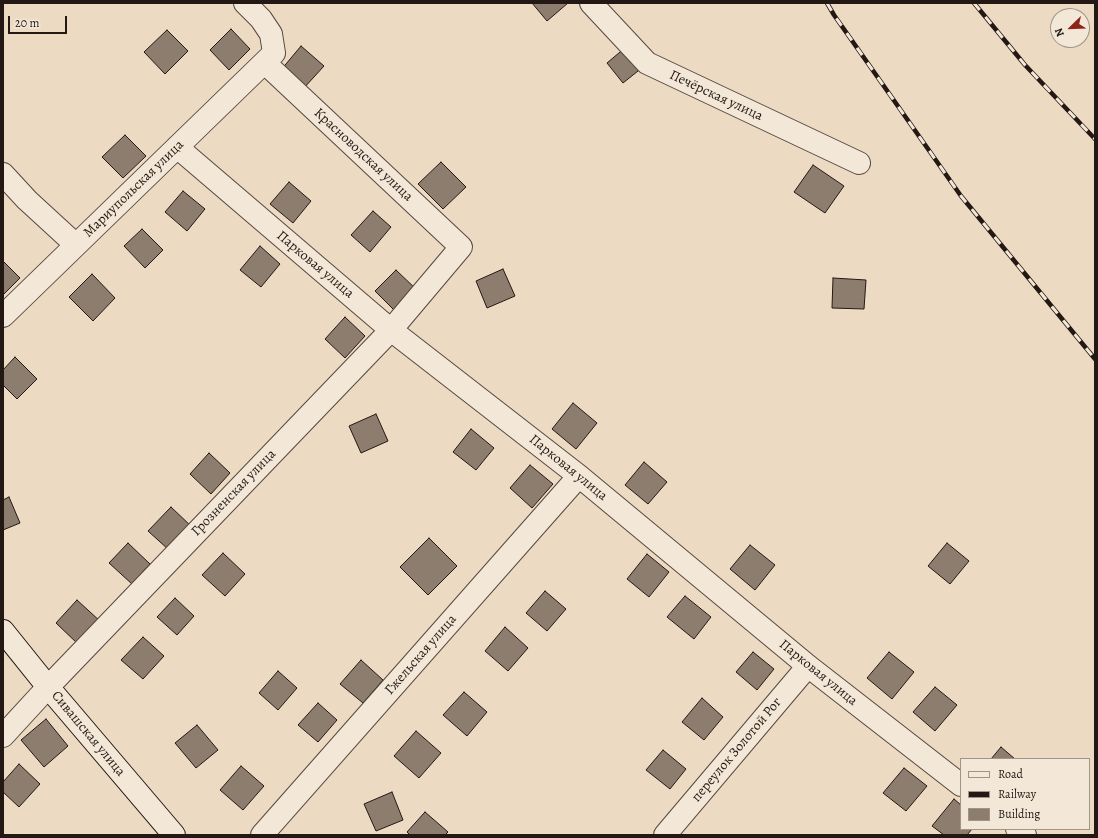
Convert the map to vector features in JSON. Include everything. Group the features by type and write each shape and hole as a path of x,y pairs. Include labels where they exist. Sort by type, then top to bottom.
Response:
{"street":[{"path":"245,3 261,19 271,34 274,53 265,63"},
{"name":"Печёрская улица","path":"591,3 647,63 859,163"},
{"name":"Мариупольская улица","path":"3,316 265,63"},
{"name":"Красноводская улица","path":"265,63 461,247"},
{"name":"Парковая улица","path":"177,147 391,330 579,476 808,666 960,784"},
{"path":"3,174 27,200 76,245"},
{"name":"Грозненская улица","path":"3,736 48,687 391,330 461,247"},
{"name":"Гжельская улица","path":"262,835 579,476"},
{"name":"Сивашская улица","path":"3,631 48,687 174,835"},
{"name":"переулок Золотой Рог","path":"665,835 808,666"}],"building":[{"path":"532,3 568,3 547,21"},
{"path":"231,29 250,49 229,70 210,50"},
{"path":"167,30 188,51 165,74 144,52"},
{"path":"301,46 324,66 303,89 281,70"},
{"path":"626,47 643,67 623,83 607,63"},
{"path":"125,135 146,156 123,178 102,157"},
{"path":"441,162 466,187 443,209 418,184"},
{"path":"813,165 844,186 825,213 794,192"},
{"path":"289,182 311,201 293,223 270,204"},
{"path":"183,191 205,209 187,231 165,212"},
{"path":"373,211 391,227 370,252 351,235"},
{"path":"142,229 163,250 145,268 124,246"},
{"path":"260,246 280,264 261,287 240,270"},
{"path":"3,261 20,278 3,295"},
{"path":"503,269 515,296 487,308 476,281"},
{"path":"396,270 418,291 397,313 375,291"},
{"path":"92,274 115,298 93,321 69,297"},
{"path":"833,278 866,280 864,309 832,308"},
{"path":"345,317 365,336 345,358 325,339"},
{"path":"15,357 37,379 17,399 3,385 3,370"},
{"path":"573,403 597,423 576,449 552,429"},
{"path":"376,414 388,441 361,453 349,426"},
{"path":"471,429 494,448 476,470 453,452"},
{"path":"209,453 230,473 211,494 190,474"},
{"path":"644,462 667,482 648,504 625,485"},
{"path":"530,465 553,484 532,508 510,488"},
{"path":"9,497 20,523 3,530 3,500"},
{"path":"171,507 192,527 169,550 148,531"},
{"path":"429,538 457,566 428,595 400,567"},
{"path":"128,543 150,564 132,584 109,563"},
{"path":"947,543 969,561 950,584 928,566"},
{"path":"750,545 775,565 755,590 730,569"},
{"path":"223,553 245,574 225,596 202,575"},
{"path":"647,554 669,572 649,597 627,579"},
{"path":"545,591 566,609 547,631 526,613"},
{"path":"685,596 711,617 694,639 667,617"},
{"path":"175,598 194,616 177,635 157,617"},
{"path":"77,600 101,622 79,645 56,623"},
{"path":"505,627 528,648 508,671 485,651"},
{"path":"143,637 164,656 143,679 121,660"},
{"path":"753,652 774,669 757,690 736,672"},
{"path":"889,652 914,672 892,699 867,678"},
{"path":"361,660 383,680 363,703 340,684"},
{"path":"278,671 297,688 278,710 259,693"},
{"path":"935,687 957,705 935,731 913,712"},
{"path":"464,692 487,712 467,736 443,715"},
{"path":"702,698 723,717 704,740 682,722"},
{"path":"318,703 337,720 318,742 298,725"},
{"path":"46,719 68,746 44,767 21,740"},
{"path":"197,725 218,750 196,768 175,743"},
{"path":"416,731 441,753 419,778 394,756"},
{"path":"1001,747 1014,758 992,758"},
{"path":"663,750 686,769 670,789 646,770"},
{"path":"19,764 40,784 19,807 3,792 3,782"},
{"path":"241,766 264,786 243,810 220,790"},
{"path":"904,768 927,786 906,811 883,793"},
{"path":"392,792 403,820 376,831 364,804"},
{"path":"954,799 960,804 960,830 971,830 967,835 944,835 932,826"},
{"path":"425,812 448,832 445,835 410,835 407,832"}],"railway":[{"path":"827,3 961,196 1095,359"},
{"path":"974,3 1025,65 1095,139"}]}
